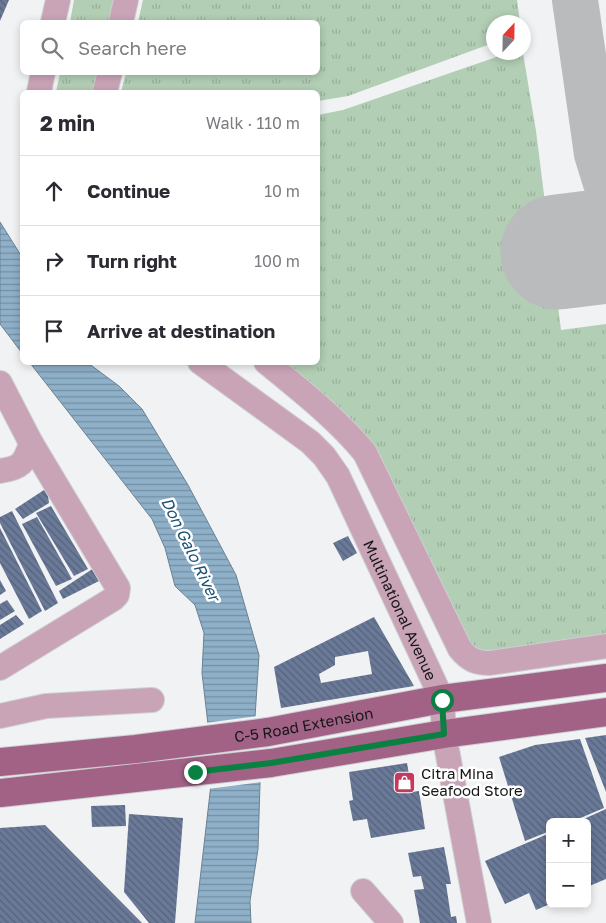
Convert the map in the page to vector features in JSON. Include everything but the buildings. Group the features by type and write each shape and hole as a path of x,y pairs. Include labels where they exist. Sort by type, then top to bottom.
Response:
{"main road":[{"name":"C-5 Road Extension","path":"0,762 195,742 268,732 442,700 606,678"},
{"name":"C-5 Road Extension","path":"0,793 271,763 444,734 606,712"}],"street":[{"path":"53,20 58,0"},
{"path":"121,20 126,0"},
{"path":"39,90 42,75"},
{"path":"106,90 109,75"},
{"name":"Multinational Avenue","path":"204,365 310,442 324,456 338,476 442,700 444,734 478,923"},
{"path":"270,365 322,408 348,433 365,453 460,649 466,656 479,663 490,663 606,646"},
{"path":"0,384 31,443 118,588 117,595 0,668"},
{"path":"0,471 16,468 26,458 31,443"},
{"path":"0,716 46,706 152,700"},
{"path":"363,891 391,923"}],"green space":[{"path":"74,0 124,0 119,20 70,20"},
{"path":"143,0 517,0 519,15 486,15 486,46 348,96 320,101 320,90 122,90 125,75 320,75 320,20 138,20"},
{"path":"488,60 524,60 536,131 561,330 606,324 606,634 481,653 474,650 464,635 376,461 274,365 320,365 320,115 343,110"},
{"path":"60,75 109,75 105,90 56,90"}],"water":[{"path":"0,222 20,254 20,350 0,324"},
{"name":"Don Galo River","path":"32,365 91,365 119,386 142,409 188,485 236,575 259,655 255,717 260,783 258,849 250,901 251,923 195,923 213,767 202,673 204,633 195,605 175,586 165,548 152,519"}],"pier":[{"path":"257,716 262,782 208,789 210,767 205,723"}],"taxiway":[{"path":"575,0 597,154 606,183"}],"runway":[{"path":"558,252 606,246"}],"place":[{"name":"Citra Mina Seafood Store","path":"405,782"}],"route":[{"path":"195,772 271,763 444,734 442,700"}]}
